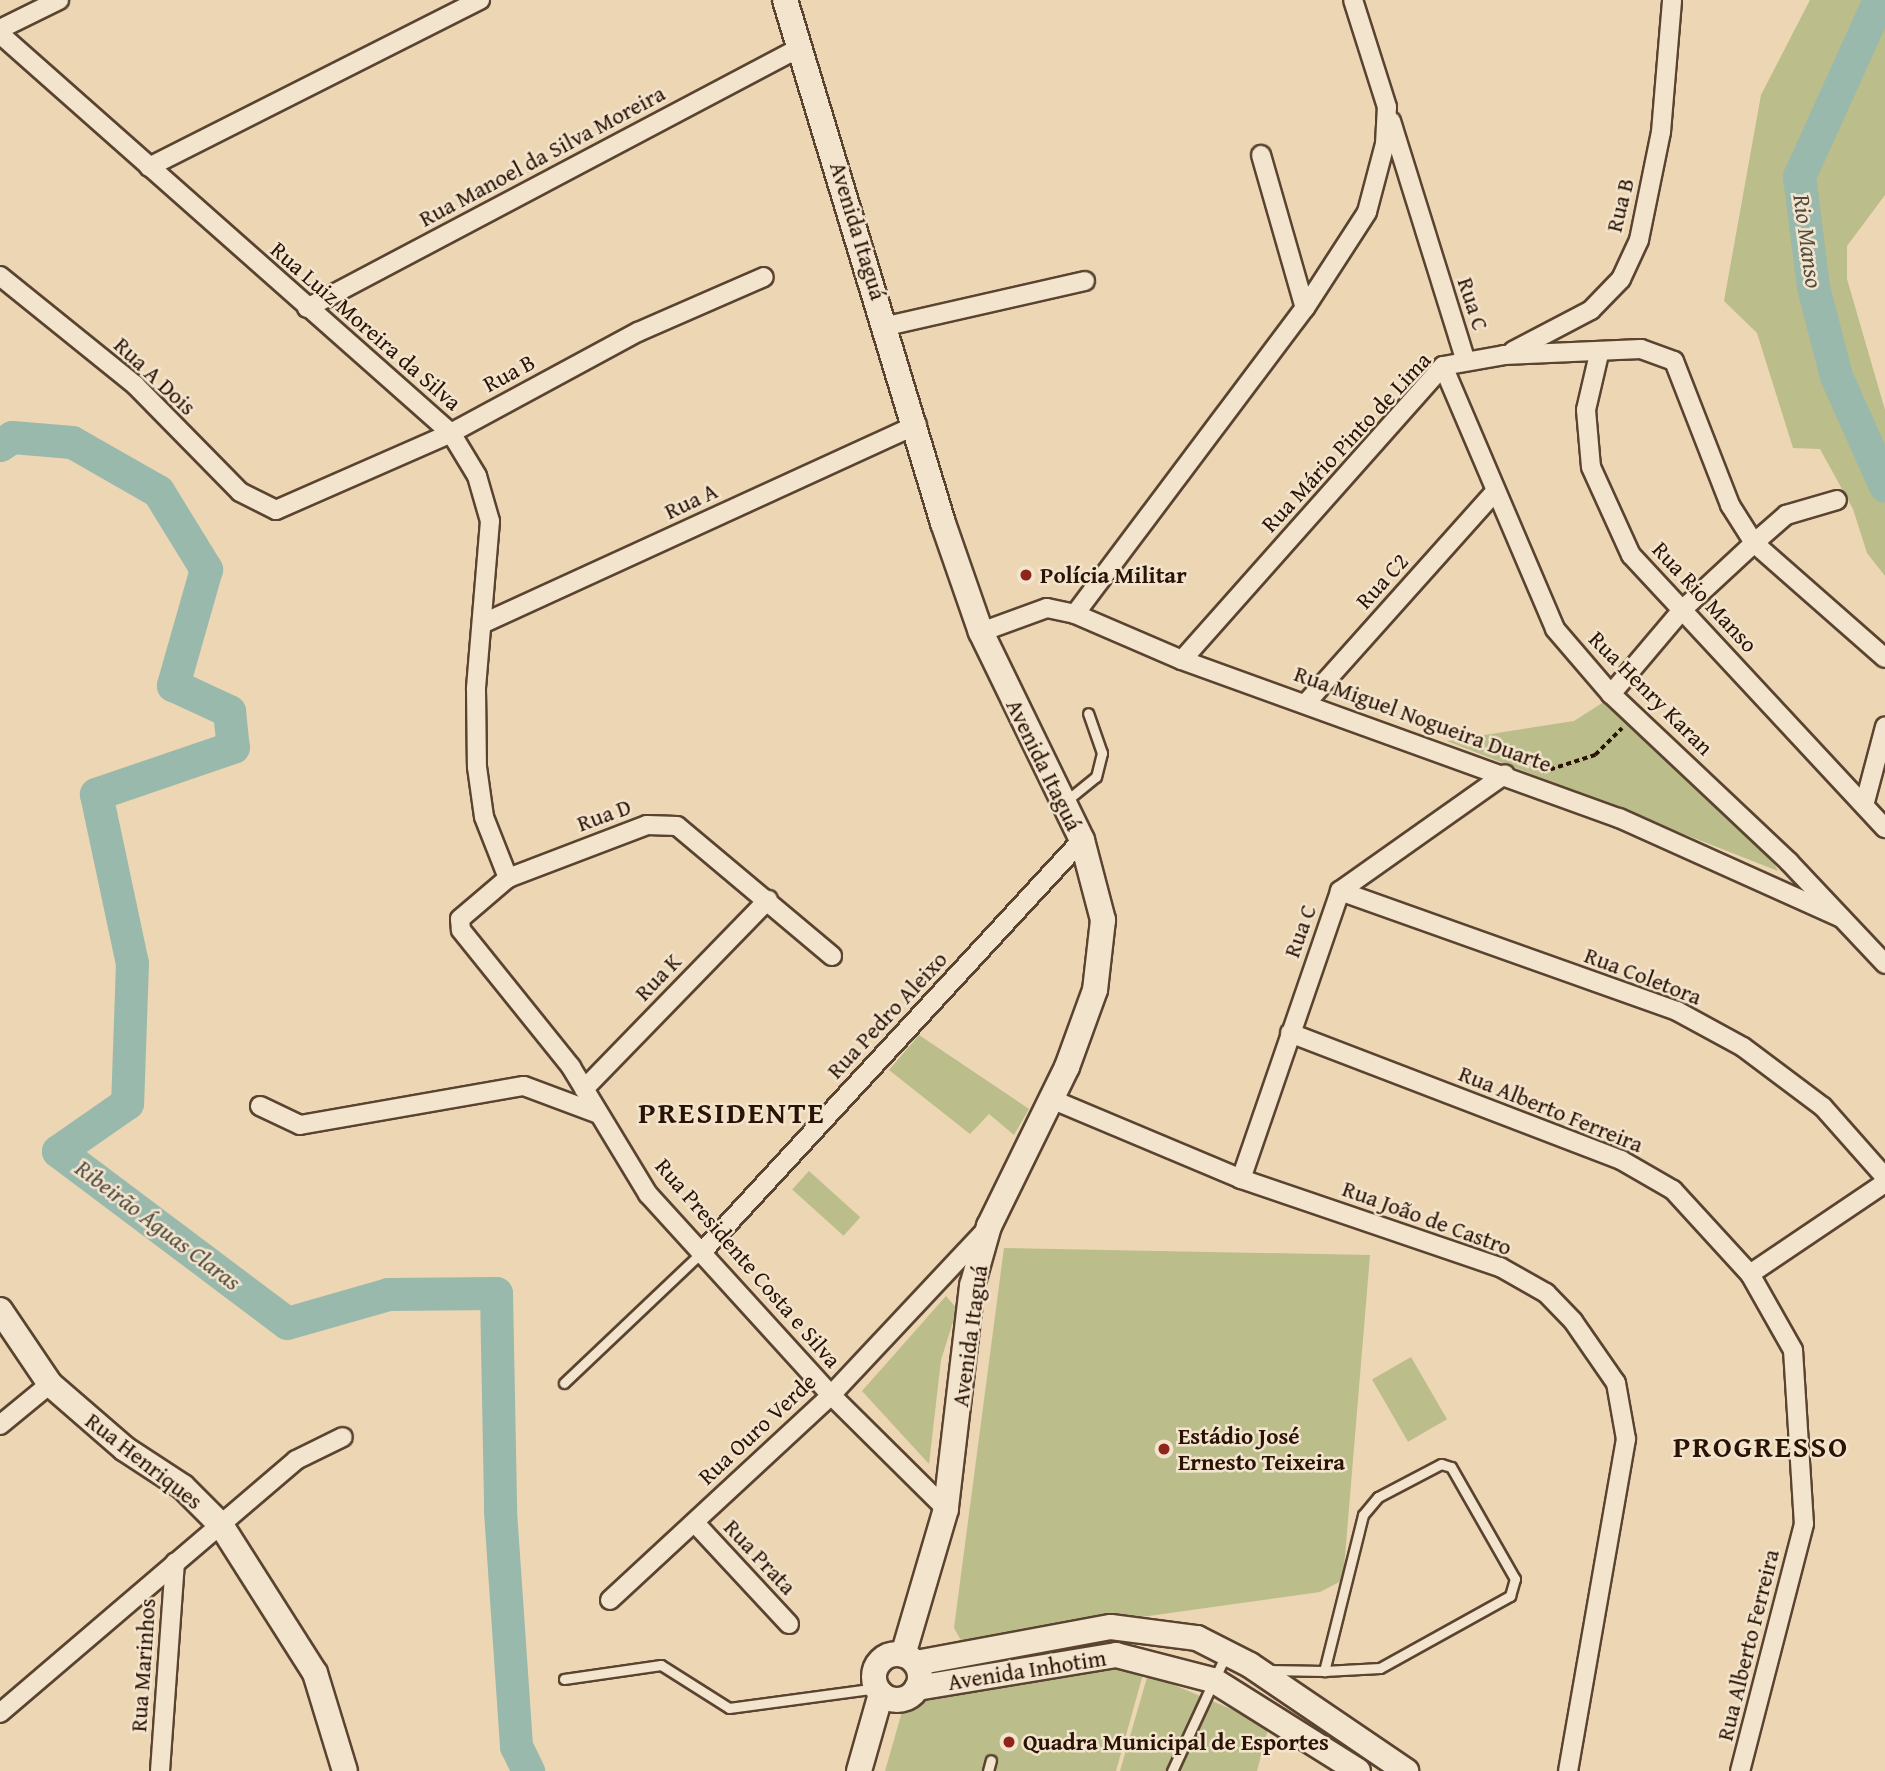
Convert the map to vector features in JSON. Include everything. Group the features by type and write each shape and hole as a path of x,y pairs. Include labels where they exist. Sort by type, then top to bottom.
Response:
{"street":[{"path":"0,29 59,0"},
{"path":"149,167 480,0"},
{"name":"Avenida Itaguá","path":"785,0 981,632 1028,737 1065,801 1082,840 1103,920 1095,990 1051,1099 989,1226 972,1286 946,1509 909,1659 917,1688"},
{"name":"Rua C","path":"1353,0 1465,359"},
{"name":"Rua B","path":"1504,355 1560,332 1621,279 1650,195 1672,0"},
{"name":"Rua Luiz Moreira da Silva","path":"0,34 451,433 477,476 490,521 486,622 476,689 477,767 484,817 508,877"},
{"name":"Rua Manoel da Silva Moreira","path":"307,308 801,47"},
{"path":"1074,614 1305,308 1367,212 1385,144 1387,107"},
{"path":"1261,155 1305,308"},
{"name":"Rua A Dois","path":"0,276 135,385 240,492 276,510"},
{"name":"Rua B","path":"276,510 451,433 638,332 764,277"},
{"path":"887,326 1085,281"},
{"name":"Rua Mário Pinto de Lima","path":"1182,660 1443,366 1465,359 1504,355 1599,354 1653,349 1674,360 1730,505 1754,542"},
{"name":"Rua Rio Manso","path":"1599,354 1586,410 1591,467 1631,555 1865,802 1885,828"},
{"name":"Rua Henry Karan","path":"1443,366 1494,493 1555,629 1611,694 1885,964"},
{"name":"Rua A","path":"486,622 917,425"},
{"name":"Rua C2","path":"1307,702 1494,493"},
{"path":"1611,694 1682,610 1754,542 1786,515 1837,500"},
{"path":"1754,542 1885,658"},
{"name":"Rua Miguel Nogueira Duarte","path":"981,632 1047,608 1074,614 1182,660 1505,774 1841,918"},
{"path":"1865,802 1885,727"},
{"name":"Rua C","path":"1241,1179 1340,891 1505,774"},
{"name":"Rua D","path":"461,930 465,910 508,877 647,825 677,826 832,956"},
{"name":"Rua Pedro Aleixo","path":"701,1253 1082,840"},
{"name":"Rua Coletora","path":"1340,891 1677,1012 1743,1048 1822,1107 1885,1177"},
{"name":"Rua K","path":"584,1089 768,900"},
{"name":"Rua Presidente Costa e Silva","path":"461,930 584,1089 648,1194 831,1395 946,1509"},
{"name":"Rua Alberto Ferreira","path":"1290,1032 1621,1160 1673,1190 1750,1274 1793,1350 1804,1524 1740,1771"},
{"path":"260,1107 300,1125 524,1086 599,1114"},
{"name":"Rua João de Castro","path":"1051,1099 1241,1179 1500,1267 1546,1293 1616,1383 1626,1438 1567,1771"},
{"path":"1750,1274 1885,1184"},
{"name":"Rua Ouro Verde","path":"610,1600 831,1395 989,1226"},
{"name":"Rua Henriques","path":"0,1310 50,1384 125,1449 183,1487 221,1525 315,1673 345,1771"},
{"path":"0,1425 50,1384"},
{"path":"0,1713 296,1460 343,1437"},
{"name":"Rua Prata","path":"695,1522 789,1624"},
{"name":"Rua Marinhos","path":"160,1771 175,1563"},
{"path":"873,1771 883,1694 876,1665 888,1656 909,1659 1111,1627 1197,1638 1259,1672 1406,1771"},
{"name":"Avenida Inhotim","path":"917,1688 1116,1655 1213,1680 1245,1697 1359,1771"},
{"path":"1245,1697 1259,1672"},
{"path":"883,1694 917,1688"},
{"path":"859,1771 883,1694"}],"lane":[{"path":"1065,801 1096,777 1102,753 1088,713"},
{"path":"564,1383 701,1253"},
{"path":"1259,1672 1324,1671 1380,1668 1514,1590 1515,1579 1451,1467 1441,1464 1378,1497 1363,1515 1324,1671"},
{"path":"1172,1771 1227,1653"},
{"path":"564,1679 661,1665 729,1708 883,1694"},
{"path":"988,1771 990,1760"}],"path":[{"path":"1505,774 1563,769 1595,755 1629,720"}],"green space":[{"path":"1810,0 1885,0 1885,195 1847,246 1847,279 1885,410 1885,576 1867,553 1853,509 1820,449 1793,448 1757,333 1724,301 1761,95"},
{"path":"1610,698 1762,842 1778,871 1447,741 1574,721"},
{"path":"919,1035 1029,1109 1014,1135 989,1114 970,1134 889,1070"},
{"path":"809,1171 860,1217 844,1236 792,1190"},
{"name":"Estádio José Ernesto Teixeira","path":"1004,1248 1370,1255 1343,1580 1320,1592 962,1642 954,1628"},
{"path":"946,1296 957,1309 941,1360 929,1464 862,1391"},
{"path":"1411,1357 1447,1419 1408,1442 1372,1380"},
{"name":"Quadra Municipal de Esportes","path":"1112,1665 1145,1667 1116,1771 885,1771 904,1705 925,1692"},
{"path":"1148,1674 1269,1725 1257,1771 1120,1771"}],"waterway":[{"name":"Rio Manso","path":"1879,0 1799,176 1813,287 1836,376 1885,486"},
{"name":"Ribeirão Águas Claras","path":"0,445 12,437 72,442 158,491 206,569 173,685 229,711 233,747 96,794 132,963 127,1103 58,1151 287,1323 388,1294 496,1293 500,1511 516,1746 528,1771"}],"place":[{"name":"Polícia Militar","path":"1026,575"},
{"name":"Estádio José Ernesto Teixeira","path":"1164,1449"},
{"name":"Quadra Municipal de Esportes","path":"1009,1742"}],"district":[{"name":"PRESIDENTE","path":"732,1112"},
{"name":"PROGRESSO","path":"1761,1446"}]}
